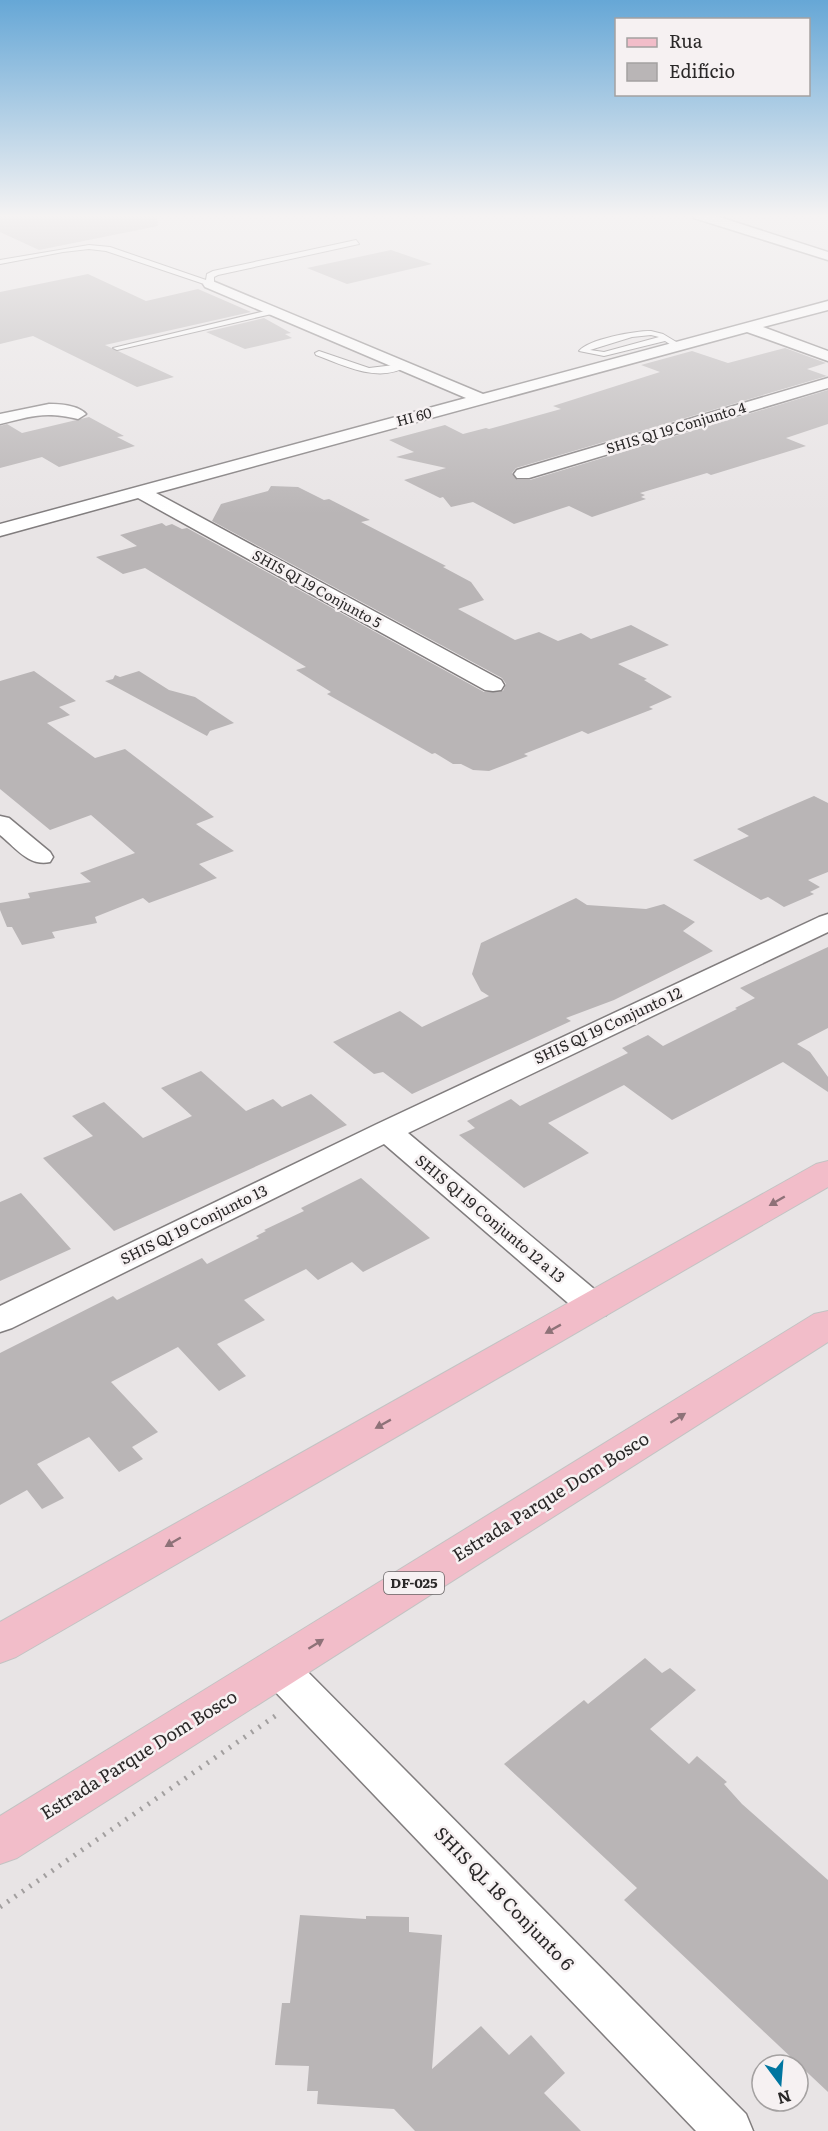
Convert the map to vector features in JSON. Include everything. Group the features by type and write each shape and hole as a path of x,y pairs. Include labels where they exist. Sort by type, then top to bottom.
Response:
{"main road":[{"path":"0,1644 224,1513 594,1307 828,1172"},
{"name":"Estrada Parque Dom Bosco","path":"0,1842 828,1324"}],"street":[{"path":"281,314 481,399"},
{"name":"HI 60","path":"0,530 481,399 672,342 749,327 794,314"},
{"path":"749,327 828,356"},
{"name":"SHIS QI 19 Conjunto 4","path":"523,474 828,382"},
{"path":"0,419 54,408 68,409 78,414"},
{"name":"SHIS QI 19 Conjunto 5","path":"140,492 493,686"},
{"path":"0,823 41,857"},
{"name":"SHIS QI 19 Conjunto 12","path":"387,1131 828,922"},
{"name":"SHIS QI 19 Conjunto 12 a 13","path":"387,1131 594,1307"},
{"name":"SHIS QI 19 Conjunto 13","path":"0,1320 387,1131"},
{"name":"SHIS QL 18 Conjunto 6","path":"278,1668 729,2131"}],"lane":[{"path":"117,348 258,314"},
{"path":"646,333 672,342 604,354 583,351 586,348 646,333"},
{"path":"319,353 369,372 403,366"}],"building":[{"path":"0,314 240,314 105,345 174,377 137,387 33,336 0,344"},
{"path":"264,318 291,333 285,334 292,338 245,349 206,332"},
{"path":"785,348 826,363 807,369 827,376 516,468 512,473 517,480 530,480 828,390 828,424 786,438 806,446 711,475 707,473 640,493 645,495 641,497 646,499 592,517 569,506 514,524 473,502 451,507 443,497 440,498 404,480 446,468 396,457 414,452 389,440 445,425 463,434 561,409 553,406 660,372 641,365 692,351 728,363"},
{"path":"89,417 124,436 117,437 135,446 59,467 42,457 0,468 0,426 7,424 22,433"},
{"path":"271,486 298,487 324,500 329,499 370,520 361,522 446,566 443,567 471,582 484,600 458,609 515,640 539,632 558,641 581,633 591,639 631,625 669,645 618,664 647,679 644,680 672,697 649,707 653,709 588,734 582,731 489,771 473,770 461,764 453,764 435,753 432,754 327,694 331,692 296,670 306,667 145,568 123,574 96,557 137,546 120,535 162,523 166,526 172,524 182,529 187,528 484,692 503,691 506,684 502,678 212,521 221,504 268,491"},
{"path":"34,671 76,701 59,707 70,715 47,723 95,758 125,749 214,817 196,824 234,851 199,864 217,878 149,903 143,898 95,917 97,923 52,932 55,938 22,945 12,927 7,927 0,910 0,903 30,898 28,893 91,882 80,873 135,853 91,815 50,830 0,789 0,681"},
{"path":"139,671 169,690 195,697 234,723 210,731 207,736 105,681 113,679 115,675 120,677"},
{"path":"814,796 828,803 828,872 808,880 820,887 810,892 814,894 784,907 768,897 761,900 693,860 749,836 737,829"},
{"path":"576,898 587,905 646,909 664,904 695,922 683,931 713,951 614,1000 566,1018 571,1021 412,1094 383,1072 374,1074 333,1042 400,1011 422,1027 489,996 481,991 472,974 481,943"},
{"path":"828,947 828,1028 797,1044 810,1052 828,1077 828,1092 783,1062 672,1120 624,1085 548,1123 589,1153 524,1188 459,1135 475,1128 467,1121 511,1099 520,1106 628,1053 622,1048 648,1035 663,1046 737,1009 735,1008 755,998 740,988"},
{"path":"201,1071 246,1111 273,1099 282,1107 311,1094 347,1125 114,1231 43,1158 93,1136 72,1116 104,1102 143,1138 192,1116 161,1088"},
{"path":"361,1178 430,1238 363,1272 352,1262 318,1280 306,1269 244,1300 265,1320 217,1344 246,1376 219,1391 178,1347 111,1382 158,1432 132,1447 143,1459 119,1472 89,1437 37,1464 64,1498 42,1509 27,1490 0,1505 0,1353 113,1296 117,1300 202,1258 207,1264 259,1238 256,1236 266,1231 264,1230 304,1211 301,1208"},
{"path":"21,1193 71,1249 0,1281 0,1202"},
{"path":"645,1658 662,1673 670,1668 696,1690 650,1729 689,1764 697,1756 727,1782 724,1784 742,1804 828,1880 828,2092 810,2075 810,2053 787,2053 624,1900 637,1888 504,1764 584,1700 588,1704"},
{"path":"300,1915 366,1919 366,1916 409,1917 409,1932 442,1935 432,2069 481,2026 509,2055 531,2035 565,2073 544,2093 581,2131 415,2131 394,2109 317,2104 318,2091 307,2091 309,2066 275,2065 282,2003 290,2003"}]}
